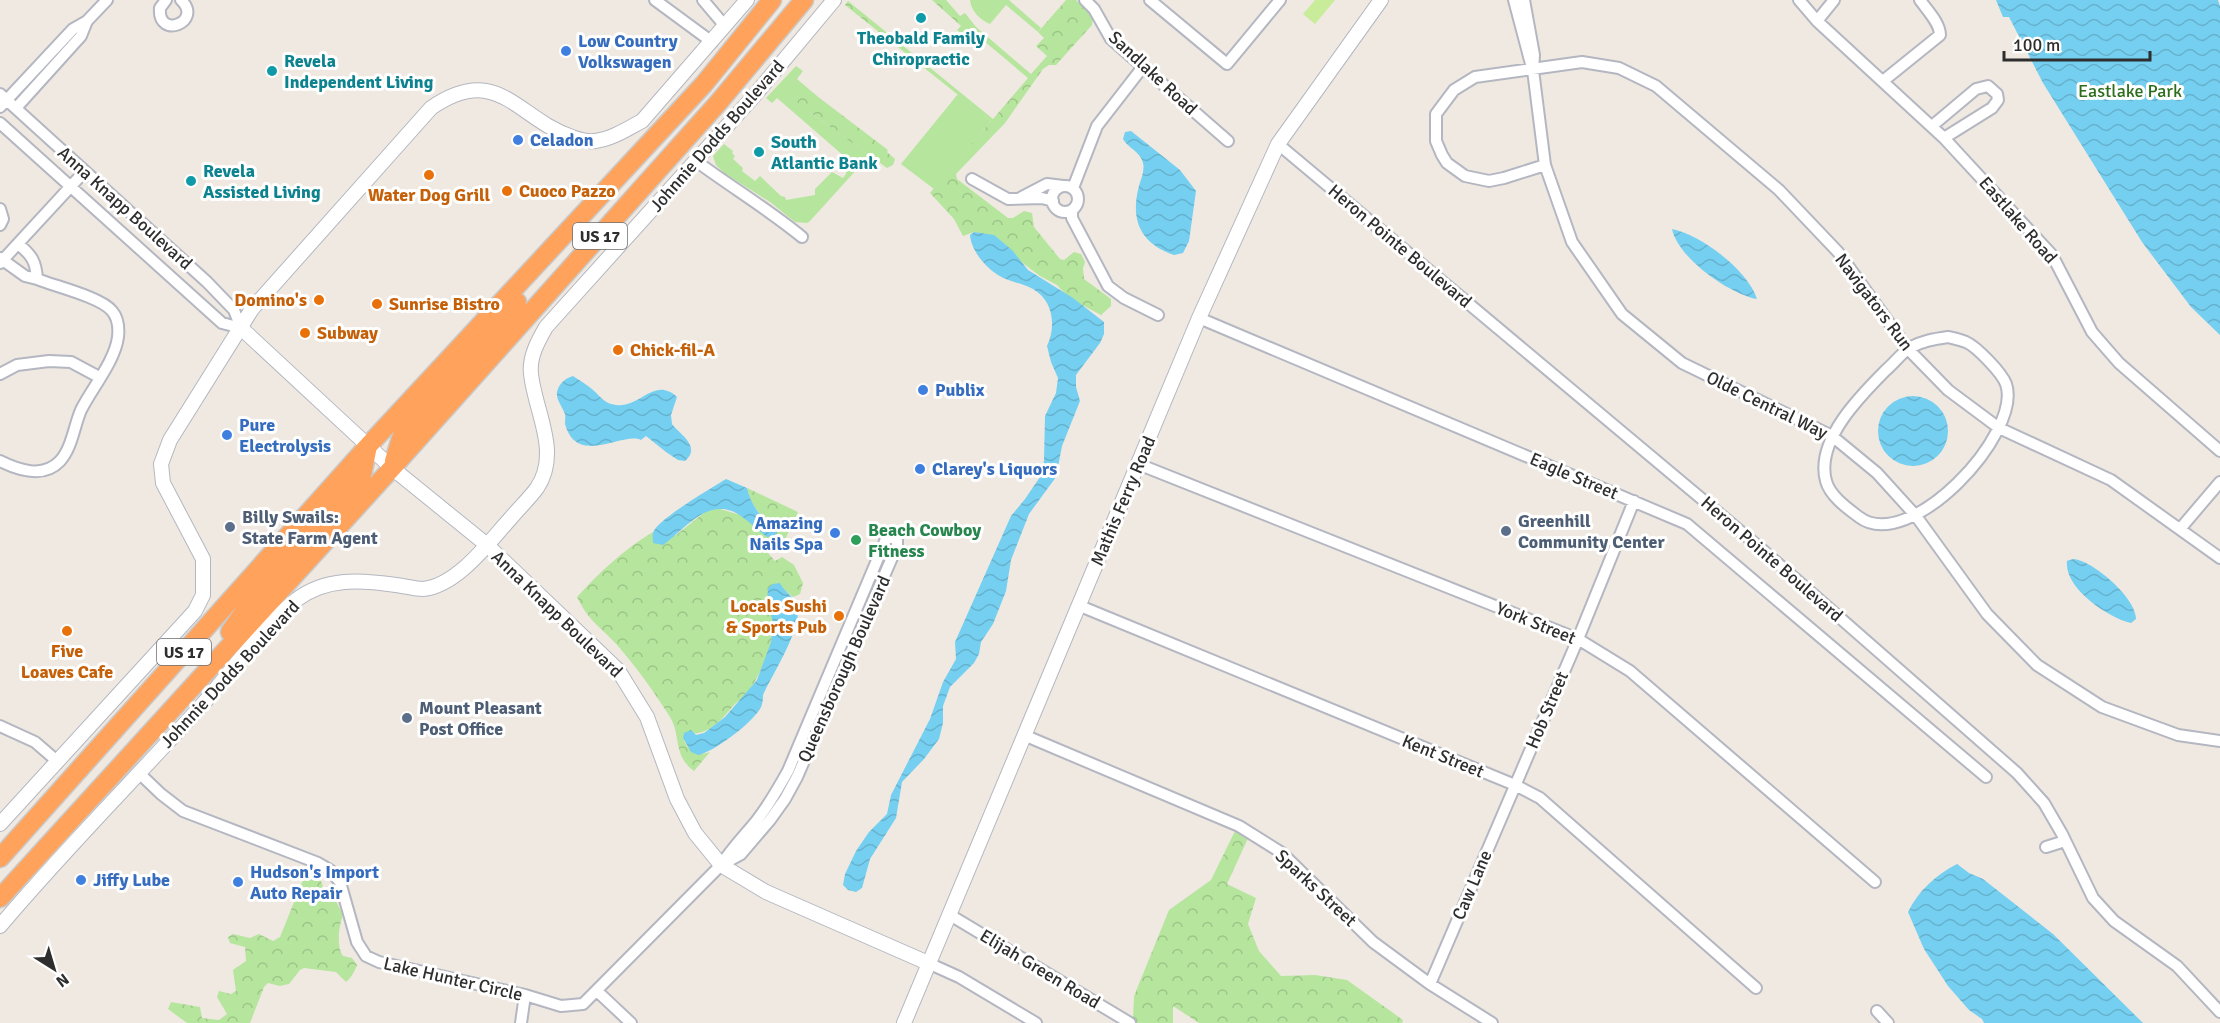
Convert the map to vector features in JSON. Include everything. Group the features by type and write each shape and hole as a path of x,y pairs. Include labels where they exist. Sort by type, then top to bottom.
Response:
{"highway":[{"name":"US 17","path":"0,858 368,446 704,84 772,0"},
{"name":"Johnnie Dodds Boulevard","path":"0,898 392,468 718,104 804,0"},
{"path":"392,468 404,429 515,304 572,226"},
{"path":"190,690 250,603 363,476 368,446"}],"street":[{"path":"2,101 73,29 87,21 107,0"},
{"path":"163,1 160,8 161,18 166,24 175,26 187,16 187,7 181,0"},
{"path":"655,0 712,42"},
{"path":"703,0 725,26"},
{"path":"0,824 195,611 202,595 203,559 163,483 161,464 170,440 252,309 431,108 465,91 486,90 510,100 558,132 583,141 595,141 619,134 642,121 747,0"},
{"name":"Johnnie Dodds Boulevard","path":"0,926 269,627 296,600 314,589 344,582 371,582 423,589 444,583 464,568 487,545 537,487 544,472 547,446 530,372 534,349 546,327 754,96 834,0"},
{"name":"Sandlake Road","path":"1085,0 1094,9 1111,39 1228,141"},
{"path":"1150,0 1227,64 1280,0"},
{"name":"Mathis Ferry Road","path":"904,1023 1199,318 1278,144 1381,0"},
{"name":"Olde Central Way","path":"1514,0 1533,70"},
{"name":"Olde Central Way","path":"1524,0 1534,55 1533,70 1545,165 1572,242 1622,314 1682,363 1832,436 1877,473 1916,516 1987,614 2037,665 2102,706 2178,735 2220,741"},
{"name":"Eastlake Road","path":"1799,0 1817,21 1944,138 2052,255 2100,344 2220,451"},
{"path":"1817,21 1834,0"},
{"path":"1883,81 1940,35 1936,24 1920,0"},
{"path":"16,108 81,36 87,21"},
{"name":"Navigators Run","path":"1533,70 1582,62 1619,68 1656,86 1779,190 1838,252 1908,349 1948,390 1999,428 2111,480 2220,558"},
{"path":"1053,201 1055,191 1068,187 1097,126 1142,68"},
{"path":"1533,70 1475,77 1463,83 1448,97 1436,114 1435,132 1439,148 1447,163 1465,176 1489,181 1545,165"},
{"path":"1932,126 1976,89 1988,86 1994,90 1998,100 1992,108 1944,138"},
{"name":"Anna Knapp Boulevard","path":"2,101 16,108 220,296 234,310 241,328 368,446 487,545 618,670 647,717 677,799 695,833 722,865 766,892 928,963"},
{"name":"Anna Knapp Boulevard","path":"0,123 222,323 241,328"},
{"name":"Heron Pointe Boulevard","path":"1278,144 1758,546 2017,773 2044,803 2093,898 2114,921 2177,966 2220,1012"},
{"path":"696,161 771,212 802,237"},
{"path":"0,461 14,468 35,472 60,461 81,411 114,352 118,337 118,322 112,311 102,302 25,276 11,264 1,261 84,172"},
{"path":"972,179 1008,199 1042,198 1053,201 1058,209 1063,211 1072,210"},
{"path":"1017,200 1047,184 1068,187 1078,197 1078,202 1072,210 1072,218 1108,286 1124,298 1158,315"},
{"path":"0,209 3,219 0,225"},
{"path":"18,244 32,255 36,265 37,279"},
{"name":"Eagle Street","path":"1199,318 1687,524 1986,777"},
{"path":"1948,337 1967,343 1996,369 2007,385 2008,404 1999,428 1986,450 1944,497 1916,516 1892,525 1867,523 1842,504 1826,484 1823,465 1832,436 1862,394 1908,349 1927,340 1948,337"},
{"path":"0,374 17,365 49,361 71,362 99,377"},
{"name":"York Street","path":"1138,464 1578,639 1630,671 1875,882"},
{"path":"2180,529 2220,482"},
{"name":"Hob Street","path":"1515,785 1634,501"},
{"name":"Queensborough Boulevard","path":"897,536 897,546 797,777 785,799 741,854 722,865 733,847 758,819 788,771 886,539 897,536"},
{"name":"Kent Street","path":"1080,606 1515,785 1540,798 1756,988"},
{"path":"0,726 35,742 57,761"},
{"name":"Sparks Street","path":"1026,735 1239,826 1282,853 1372,942 1430,984 1492,1023"},
{"name":"Lake Hunter Circle","path":"139,773 161,795 183,810 318,862 330,870 340,882 352,929 366,956 379,962 561,1006 583,1004 598,992 722,865"},
{"name":"Caw Lane","path":"1430,984 1515,785"},
{"path":"2046,847 2065,841"},
{"name":"Elijah Green Road","path":"950,915 1130,1023"},
{"path":"928,963 959,977 1036,1023"},
{"path":"598,992 631,1023"},
{"path":"521,1023 525,996"},
{"path":"1877,1011 1887,1023"}],"green space":[{"path":"932,0 946,0 960,16 965,13 976,27 1031,74 1047,56 1036,46 1044,38 1038,32 1066,0 1076,0 1093,17 1092,25 1056,65 1049,65 1043,69 1005,123 956,174 957,179 1008,218 1013,218 1024,211 1032,213 1034,227 1060,259 1064,260 1074,252 1081,254 1085,262 1084,279 1111,299 1111,306 1101,315 1069,298 1057,285 1040,276 984,234 974,232 963,236 954,219 930,193 991,121 845,5 848,1 993,119 1028,78 978,36 972,42 957,30 961,26"},
{"path":"970,0 1009,0 1041,28 1038,32 1006,5 990,24 977,15"},
{"path":"1315,0 1335,0 1315,24 1303,14"},
{"path":"796,66 803,71 797,79 817,96 813,97 808,111 879,162 858,168 807,223 795,222 770,202 724,173 716,165 713,156 724,144 733,151 735,156 733,159 743,168 742,171 755,181 760,176 786,200 815,195 815,189 832,172 843,178 846,169 840,163 845,157 777,98 772,103 766,98"},
{"path":"804,94 817,96 888,150 887,152 895,159 893,165 887,168 808,111 797,102 798,97"},
{"path":"958,94 991,121 934,189 901,164"},
{"path":"747,488 798,512 784,542 772,547 768,553 775,561 782,557 794,565 803,583 800,594 793,597 782,588 767,603 773,621 772,638 763,667 754,684 712,727 699,733 684,733 685,744 695,753 698,755 710,752 694,771 683,759 673,724 658,699 625,654 591,618 577,597 612,562 642,539 653,532 653,543 676,535 705,512 717,508 773,525 756,509"},
{"path":"1236,829 1249,836 1227,884 1256,898 1248,924 1259,951 1281,976 1315,975 1347,980 1403,1020 1402,1023 1199,1023 1173,1006 1173,1023 1128,1023 1133,1020 1134,996 1169,910 1211,880"},
{"path":"307,870 319,879 323,893 329,900 335,899 343,915 340,924 339,947 343,956 352,958 357,965 346,982 336,972 304,968 289,984 280,986 268,983 264,987 250,1023 187,1023 168,1009 171,1002 200,1007 202,1018 219,1020 227,1014 217,997 219,991 231,994 236,991 233,970 246,961 245,947 230,943 228,937 233,934 250,938 259,934 273,941 280,937"}],"water":[{"name":"Eastlake Park","path":"1996,0 2218,0 2220,6 2220,335 2191,307 2142,242 2043,83 2009,17 2003,17"},
{"path":"1131,131 1180,170 1196,191 1189,241 1183,253 1174,255 1162,250 1153,244 1140,229 1136,209 1143,166 1140,156 1123,139 1125,132"},
{"path":"1672,229 1696,238 1722,255 1744,277 1757,299 1733,290 1706,273 1684,251"},
{"path":"974,232 994,235 1012,250 1028,270 1073,298 1104,322 1104,334 1076,375 1076,387 1080,401 1062,446 1056,477 1029,514 1011,560 1006,591 993,624 981,642 979,654 974,663 950,687 943,706 943,723 939,739 902,782 896,818 870,859 862,888 856,892 848,890 843,885 845,874 856,851 869,832 887,814 891,795 930,719 943,682 956,659 955,642 1011,516 1040,477 1044,461 1045,416 1056,393 1058,378 1047,346 1052,331 1049,307 1040,294 1033,289 1002,277 988,267 971,241 970,235"},
{"path":"573,376 589,386 606,402 616,405 625,405 654,391 669,391 677,397 671,415 672,424 688,441 690,456 685,461 678,460 646,436 641,440 633,438 591,446 581,444 572,438 565,425 565,414 557,395 561,384"},
{"path":"1913,396 1926,399 1938,406 1945,418 1948,431 1945,444 1938,456 1926,463 1913,466 1900,463 1888,456 1881,444 1878,431 1881,418 1888,406 1900,399"},
{"path":"726,479 747,488 755,508 777,533 767,537 736,513 722,509 703,513 663,545 653,543 653,533 656,527 685,504"},
{"path":"2073,559 2102,573 2122,591 2136,619 2131,623 2121,620 2089,600 2072,581 2068,571 2067,561"},
{"path":"780,583 797,605 798,614 792,637 763,695 760,709 746,725 721,744 698,755 691,752 683,738 684,733 691,730 696,735 704,733 725,717 757,680 771,642 773,622 767,603 768,588"},
{"path":"1957,864 1983,879 2053,934 2143,1023 1984,1023 1948,986 1924,949 1908,912 1917,897 1929,884"}],"place":[{"name":"Theobald Family Chiropractic","path":"921,18"},
{"name":"Low Country Volkswagen","path":"566,51"},
{"name":"Revela Independent Living","path":"272,71"},
{"name":"Celadon","path":"518,140"},
{"name":"South Atlantic Bank","path":"759,152"},
{"name":"Water Dog Grill","path":"429,175"},
{"name":"Revela Assisted Living","path":"191,181"},
{"name":"Cuoco Pazzo","path":"507,191"},
{"name":"Domino's","path":"319,300"},
{"name":"Sunrise Bistro","path":"377,304"},
{"name":"Subway","path":"305,333"},
{"name":"Chick-fil-A","path":"618,350"},
{"name":"Publix","path":"923,390"},
{"name":"Pure Electrolysis","path":"227,435"},
{"name":"Clarey's Liquors","path":"920,469"},
{"name":"Billy Swails: State Farm Agent","path":"230,527"},
{"name":"Greenhill Community Center","path":"1506,531"},
{"name":"Amazing Nails Spa","path":"835,533"},
{"name":"Beach Cowboy Fitness","path":"856,540"},
{"name":"Locals Sushi & Sports Pub","path":"839,616"},
{"name":"Five Loaves Cafe","path":"67,631"},
{"name":"Mount Pleasant Post Office","path":"407,718"},
{"name":"Jiffy Lube","path":"81,880"},
{"name":"Hudson's Import Auto Repair","path":"238,882"}]}
